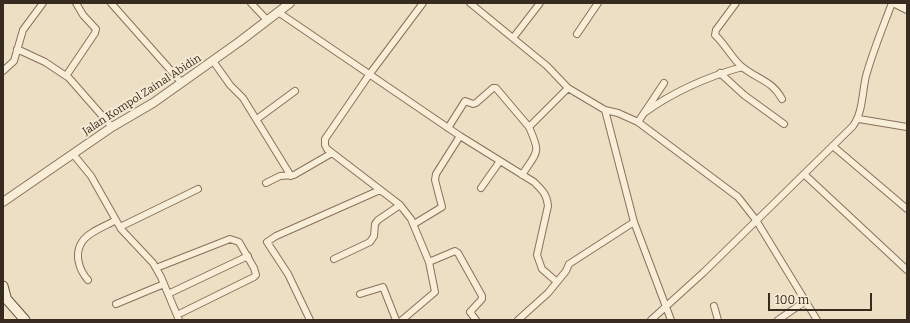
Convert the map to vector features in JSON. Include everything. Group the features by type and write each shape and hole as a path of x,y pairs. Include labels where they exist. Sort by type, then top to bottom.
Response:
{"main road":[{"path":"3,286 4,296 25,320"}],"street":[{"path":"3,71 14,61 23,30 44,3"},
{"path":"66,76 96,33 96,29 83,16 76,3"},
{"path":"111,3 181,82"},
{"path":"251,3 267,20"},
{"name":"Jalan Kompol Zainal Abidin","path":"3,202 112,127 153,103 213,61 290,3"},
{"path":"402,320 435,292 429,262 414,224 400,205 332,153 325,145 325,139 369,75 423,3"},
{"path":"470,3 547,66 568,88 605,110 618,112 638,122 738,197 756,220 804,302 817,320"},
{"path":"513,38 540,3"},
{"path":"576,34 598,3"},
{"path":"736,3 716,30 715,34 724,43 742,67 773,85 782,99"},
{"path":"651,320 667,307 756,220 834,147 859,118 866,78 892,3"},
{"path":"896,3 907,9"},
{"path":"278,12 460,136 534,182 548,197 548,206 537,255 542,269 557,282"},
{"path":"17,49 45,62 66,76 112,127"},
{"path":"213,61 230,85 243,98 292,176"},
{"path":"644,113 671,96 720,73 742,67"},
{"path":"720,73 744,95 784,124"},
{"path":"638,122 664,83"},
{"path":"448,128 465,101 472,104 476,103 493,88 496,88 529,126 538,148 537,153 522,175"},
{"path":"529,126 568,88"},
{"path":"257,119 295,91"},
{"path":"605,110 634,222 671,320"},
{"path":"859,118 907,127"},
{"path":"414,224 442,207 435,180 436,174 460,136"},
{"path":"834,147 907,209"},
{"path":"266,183 280,176 292,176 332,153"},
{"path":"73,154 91,176 120,227 142,250 156,268 178,317 256,275 248,256 239,242 230,239 156,268"},
{"path":"481,188 500,161"},
{"path":"805,175 907,270"},
{"path":"120,227 198,189"},
{"path":"310,320 288,274 267,242 276,236 380,190"},
{"path":"334,260 370,242 374,236 375,224 378,220 400,205"},
{"path":"88,280 82,272 78,262 78,252 82,242 116,220"},
{"path":"518,320 548,293 566,271 569,264 634,222"},
{"path":"429,262 455,251 458,252 482,296 482,299 470,312 476,320"},
{"path":"168,294 248,256"},
{"path":"116,304 164,284"},
{"path":"360,294 383,287 396,320"},
{"path":"778,320 804,302"},
{"path":"714,306 718,320"}]}
